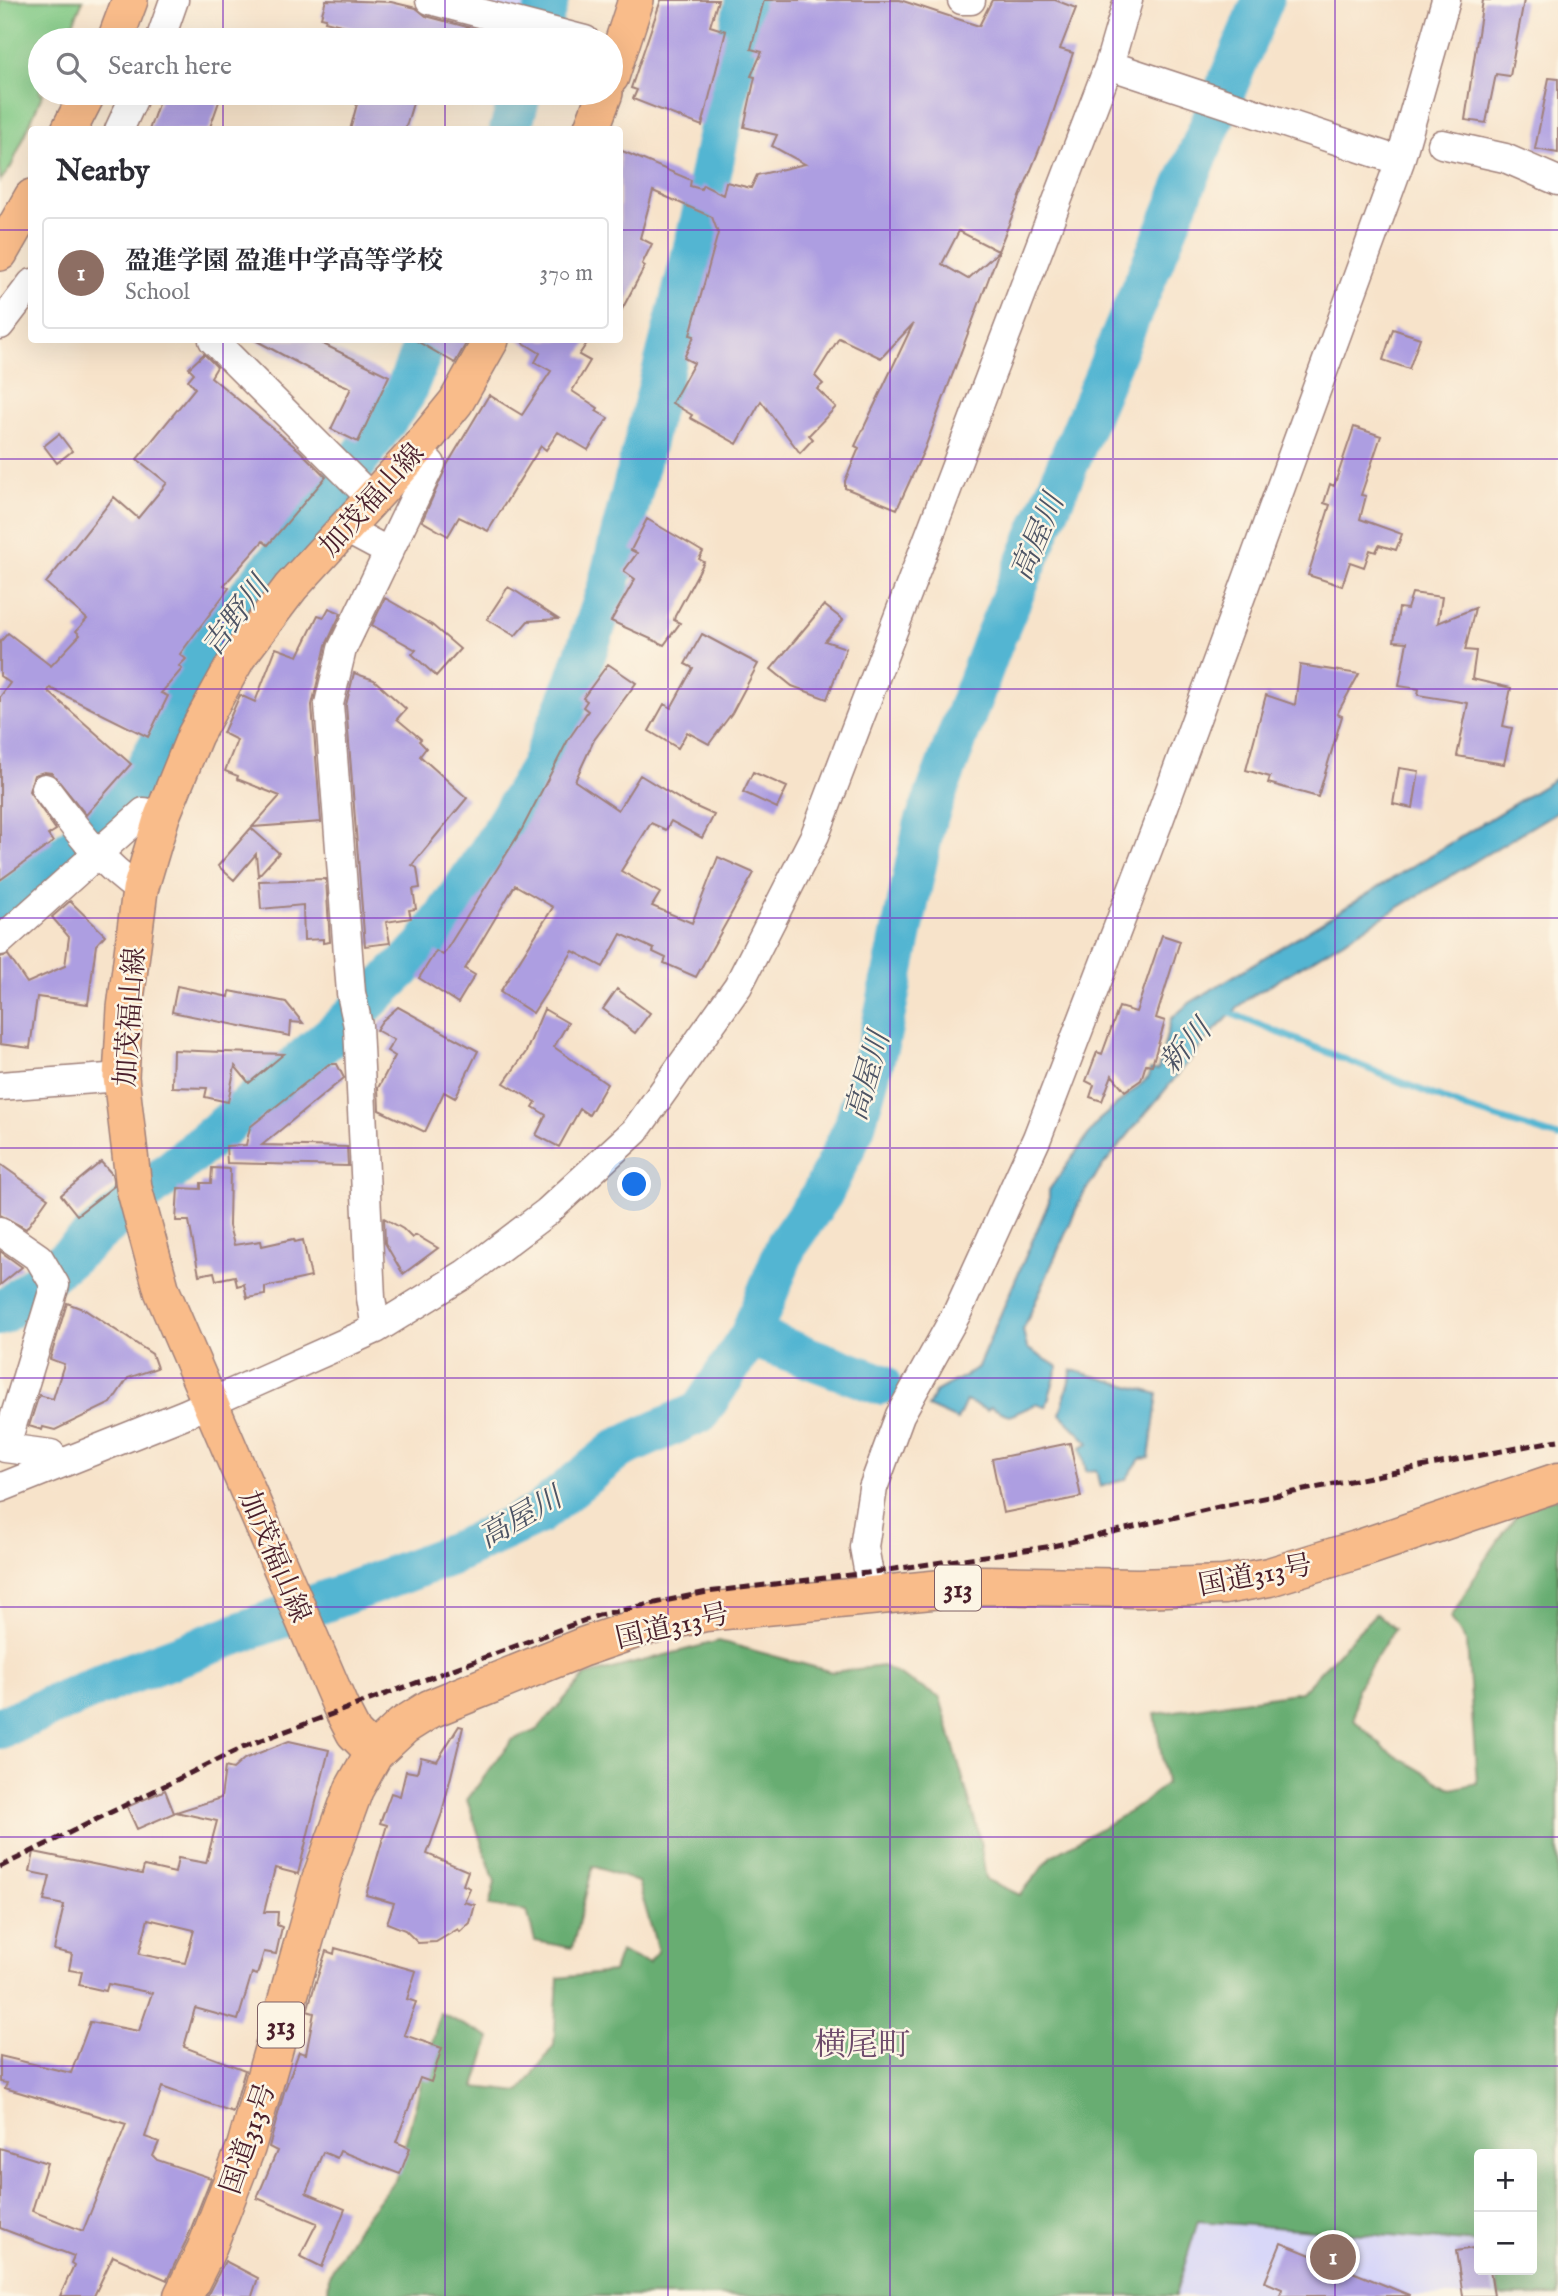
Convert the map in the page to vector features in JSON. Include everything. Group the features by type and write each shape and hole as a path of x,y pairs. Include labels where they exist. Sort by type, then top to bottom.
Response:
{"highway":[{"name":"国道313号","path":"183,2296 206,2250 246,2147 322,1877 354,1788 374,1753 403,1726 430,1709 642,1627 705,1612 983,1585 1185,1588 1224,1585 1269,1577 1357,1550 1558,1482"}],"main road":[{"path":"120,28 130,0"},
{"path":"623,35 636,0"},
{"path":"71,126 82,105"},
{"path":"593,126 600,105"},
{"path":"0,253 28,204"},
{"name":"加茂福山線","path":"374,1753 354,1733 336,1698 162,1291 138,1204 121,1077 125,1008 141,890 162,816 195,735 238,657 291,587 344,528 357,483 417,450 456,402 489,343"}],"street":[{"path":"164,28 174,0"},
{"path":"430,0 545,28"},
{"path":"962,0 971,0"},
{"path":"0,1488 210,1402 376,1329 465,1274 547,1212 635,1131 738,986 815,835 1109,65 1128,0"},
{"path":"873,1597 864,1546 873,1488 900,1415 957,1313 1037,1138 1158,823 1400,161 1446,0"},
{"path":"1109,65 1400,161"},
{"path":"120,126 130,105"},
{"path":"1442,144 1505,158 1558,181"},
{"path":"0,325 28,288"},
{"path":"217,343 357,483"},
{"path":"376,1329 371,1298 358,1026 351,993 329,704 342,649 431,464 417,450"},
{"path":"344,528 387,551"},
{"path":"45,788 88,842 123,878 141,890"},
{"path":"0,941 88,842 144,811 162,816"},
{"path":"0,1086 121,1077"},
{"path":"0,1231 39,1258 55,1285 5,1448 51,1454 52,1465"}],"shaded area":[{"path":"465,0 537,0 532,17"},
{"path":"1197,2221 1474,2243 1474,2275 1496,2275 1499,2296 1175,2296"}],"green space":[{"path":"0,0 83,0 71,28 28,28 28,105 38,105 11,167 0,181"},
{"path":"1558,1497 1558,2296 1499,2296 1496,2275 1537,2275 1537,2149 1474,2149 1474,2243 1198,2221 1175,2296 328,2296 329,2275 359,2225 396,2178 440,2013 490,2038 475,2087 520,2092 554,2045 558,1978 613,1972 620,1952 649,1963 658,1951 638,1882 593,1866 572,1948 535,1941 527,1911 489,1906 495,1882 467,1800 512,1740 537,1730 585,1676 719,1641 832,1672 883,1666 940,1698 979,1835 986,1879 1020,1895 1052,1856 1139,1806 1166,1783 1155,1714 1301,1692 1376,1613 1394,1629 1357,1688 1354,1720 1386,1750 1452,1789 1477,1783 1467,1644 1451,1618 1484,1561 1520,1510"}],"water":[{"path":"1558,777 1558,811 1247,999 1213,1032 1104,1164 1082,1196 1023,1330 1027,1348 1058,1367 1046,1407 1036,1404 1010,1416 991,1407 987,1410 966,1401 957,1420 928,1407 935,1392 977,1369 1049,1202 1049,1190 1099,1120 1148,1078 1150,1070 1158,1070 1171,1019 1188,1004"},
{"path":"1072,1370 1158,1394 1149,1458 1140,1459 1126,1479 1100,1487 1096,1470 1086,1471 1081,1447 1089,1443 1060,1414"}],"building":[{"path":"326,0 391,2 416,8 426,16 471,28 353,28 325,21 326,18 321,17"},
{"path":"661,0 718,0 710,26 726,31 702,126 633,99 637,90 631,88"},
{"path":"764,0 900,0 979,26 992,0 1055,0 1076,8 1060,49 1073,53 1048,128 998,251 959,231 942,264 968,279 999,251 924,450 897,509 845,488 845,481 859,448 855,446 913,324 881,358 839,338 815,376 823,384 817,389 836,407 809,435 813,439 800,453 761,401 737,444 690,418 692,415 672,403 694,363 684,358 694,336 690,335 718,233 712,217 653,191 640,238 652,244 642,264 645,266 623,307 623,151 691,180 690,186 701,189 703,185 723,195 726,182 751,188 757,175 805,164 772,146 777,135 744,127 755,77 751,76 762,52 751,49"},
{"path":"1483,0 1524,0 1510,76 1496,74 1486,123 1465,120"},
{"path":"1549,78 1558,79 1558,153 1535,149"},
{"path":"158,105 218,105 210,126 150,126"},
{"path":"357,105 412,105 406,126 351,126"},
{"path":"1393,329 1420,338 1409,369 1383,360"},
{"path":"261,343 321,343 389,376 358,442 331,429 351,388 318,374"},
{"path":"420,343 466,343 455,363"},
{"path":"524,343 587,343 579,355 590,361 572,391 608,418 588,450 558,432 546,450 541,446 488,531 459,517 448,536 422,521 447,465 489,395 522,415 551,371 535,362 540,353"},
{"path":"204,354 217,367 211,377 300,451 326,477 268,545 263,541 224,585 229,588 180,654 186,659 179,666 182,669 161,693 168,696 148,737 50,688 48,691 131,764 86,815 52,773 34,775 29,791 56,830 48,835 53,842 0,880 0,697 10,683 0,676 0,642 8,633 51,666 80,635 76,631 87,619 46,583 114,497 138,518 167,483 137,459 195,388 188,380 194,373 189,368"},
{"path":"1354,427 1381,436 1361,495 1366,496 1360,519 1402,534 1396,550 1379,545 1376,552 1370,550 1364,567 1350,562 1342,586 1308,575 1330,505 1324,503 1330,484 1334,486"},
{"path":"59,434 72,451 57,463 44,446"},
{"path":"647,519 703,552 699,559 704,562 675,616 674,620 680,623 664,645 611,621 635,579 624,571 637,553 631,550"},
{"path":"508,587 558,619 528,621 515,636 487,619"},
{"path":"1412,593 1442,597 1438,623 1475,608 1465,650 1476,651 1472,679 1511,688 1503,726 1512,728 1504,764 1457,756 1468,703 1418,695 1419,689 1399,686 1407,642 1394,641 1399,608 1407,609"},
{"path":"385,598 432,625 460,649 436,676 412,654 416,650 372,625"},
{"path":"824,605 843,620 825,641 846,648 827,699 792,686 771,669"},
{"path":"329,608 341,613 326,645 312,705 321,822 252,827 280,796 237,779 238,776 225,771 237,740 223,733 240,695 255,702 276,648 298,656 318,615 324,617"},
{"path":"702,634 758,664 732,713 709,744 687,732 678,748 649,731 664,704 671,708 693,668 685,664"},
{"path":"608,664 636,683 594,740 575,781 618,810 640,775 683,801 714,815 702,838 671,821 666,830 651,823 621,871 660,893 652,906 692,923 718,857 754,873 696,977 664,963 666,958 653,952 654,949 621,934 603,967 573,951 533,1013 500,992 553,907 515,885 465,969 475,975 458,1003 419,978 436,951 443,955 522,829 568,740 588,711 583,707 587,701 583,698"},
{"path":"1300,665 1359,674 1337,714 1342,716 1318,797 1268,783 1270,777 1246,770 1266,695 1295,705"},
{"path":"354,673 374,680 406,709 397,719 421,739 419,741 426,748 420,756 467,798 412,865 417,868 420,888 413,889 416,909 409,910 411,918 386,922 390,943 365,946 346,705"},
{"path":"1399,768 1419,771 1413,808 1393,804"},
{"path":"753,772 787,787 777,808 743,792"},
{"path":"251,828 279,853 258,876 256,854 234,880 218,866"},
{"path":"326,879 330,942 323,943 323,939 304,940 303,905 261,909 259,881"},
{"path":"70,901 105,935 96,945 88,1004 37,997 30,1048 0,1044 0,957 8,955 27,983 65,966 69,937 52,917"},
{"path":"1162,935 1180,941 1156,1018 1165,1021 1152,1065 1146,1064 1141,1080 1125,1091 1112,1075 1102,1101 1090,1097 1094,1085 1086,1081 1097,1052 1102,1054 1119,1007 1136,1012"},
{"path":"177,986 229,997 230,991 286,1002 303,1023 291,1022 290,1036 172,1012"},
{"path":"617,989 650,1013 635,1033 603,1009"},
{"path":"398,1007 478,1051 455,1098 444,1092 425,1132 379,1110 378,1088 395,1056 387,1051 394,1040 376,1030"},
{"path":"544,1009 568,1023 554,1047 607,1084 589,1115 580,1109 559,1147 536,1135 546,1115 533,1107 536,1102 504,1083 526,1052"},
{"path":"173,1050 284,1054 249,1083 235,1066 228,1102 205,1097 207,1088 172,1087"},
{"path":"329,1064 337,1064 344,1078 262,1145 347,1147 348,1166 227,1163 226,1146 246,1145 250,1127"},
{"path":"101,1162 112,1174 114,1186 77,1215 61,1195"},
{"path":"0,1164 48,1198 26,1229 0,1215"},
{"path":"212,1168 230,1169 229,1226 234,1245 261,1241 262,1246 294,1239 295,1242 303,1240 311,1277 265,1287 265,1295 247,1298 244,1284 237,1286 235,1276 216,1280 214,1272 199,1275 189,1221 176,1221 178,1188 201,1189 201,1183 211,1183"},
{"path":"384,1218 412,1238 416,1235 438,1248 403,1274 385,1243"},
{"path":"0,1251 22,1267 0,1285"},
{"path":"67,1303 85,1310 152,1354 157,1368 128,1378 111,1403 55,1430 43,1427 42,1430 29,1426 39,1395 53,1399 64,1364 50,1359"},
{"path":"1070,1443 1081,1497 1003,1513 992,1459"},
{"path":"459,1726 463,1727 442,1813 427,1854 468,1871 463,1885 470,1888 464,1902 475,1905 470,1923 460,1932 458,1929 436,1942 418,1943 405,1930 387,1923 394,1903 366,1895 387,1825 380,1823 391,1793 400,1796 406,1771 417,1773 421,1757 437,1761"},
{"path":"289,1741 329,1750 298,1874 275,1868 264,1912 278,1912 277,1925 282,1927 276,1954 264,1952 257,1975 252,1973 238,2020 195,2008 184,2047 245,2070 233,2112 162,2087 145,2137 159,2142 153,2156 157,2160 211,2178 167,2280 113,2256 94,2296 60,2296 74,2265 71,2263 74,2256 0,2228 0,2148 47,2163 32,2211 83,2231 126,2124 5,2088 7,2083 0,2082 0,2056 71,2073 90,2022 139,2031 152,1993 108,1984 106,1991 79,1985 82,1972 69,1970 72,1954 54,1950 64,1905 44,1901 50,1876 30,1872 34,1852 142,1874 144,1866 175,1873 178,1858 206,1863 217,1821 176,1812 221,1798 225,1767 233,1769 244,1759","holes":["148,1919 194,1930 185,1963 139,1954"]},
{"path":"165,1790 174,1813 137,1829 127,1807"},
{"path":"335,1948 416,1971 407,1999 416,2002 404,2035 442,2048 431,2082 420,2078 396,2142 410,2148 400,2174 340,2151 337,2158 323,2152 306,2193 345,2209 322,2267 300,2256 317,2223 257,2198 277,2151 269,2147 284,2092 299,2052 306,2054 314,2013 307,2011 314,1988 326,1951 334,1954"},
{"path":"1281,2243 1409,2296 1280,2296 1282,2289 1265,2282"},
{"path":"1474,2248 1474,2275 1491,2275 1494,2296 1463,2296 1456,2251"},
{"path":"225,2261 258,2278 252,2296 207,2296"}],"waterway":[{"name":"吉野川","path":"540,28 548,0"},
{"path":"0,1315 336,1032 424,947 491,849 539,770 576,681 607,591 702,216 746,0"},
{"name":"高屋川","path":"0,1728 110,1681 450,1555 538,1514 618,1449 700,1412 750,1336 787,1244 822,1194 854,1128 880,1037 924,826 993,642 1263,0"},
{"name":"吉野川","path":"511,126 517,105"},
{"name":"吉野川","path":"0,910 103,822 142,775 175,717 212,638 334,495 404,395 425,343"},
{"path":"1225,1011 1468,1109 1558,1137"},
{"name":"新川","path":"750,1336 880,1384"}],"railway":[{"path":"0,1867 243,1747 599,1615 707,1592 867,1573 1053,1546 1223,1506 1558,1440"}],"place":[{"name":"盈進学園 盈進中学高等学校","path":"1333,2257"}],"district":[{"name":"横尾町","path":"862,2044"}]}
